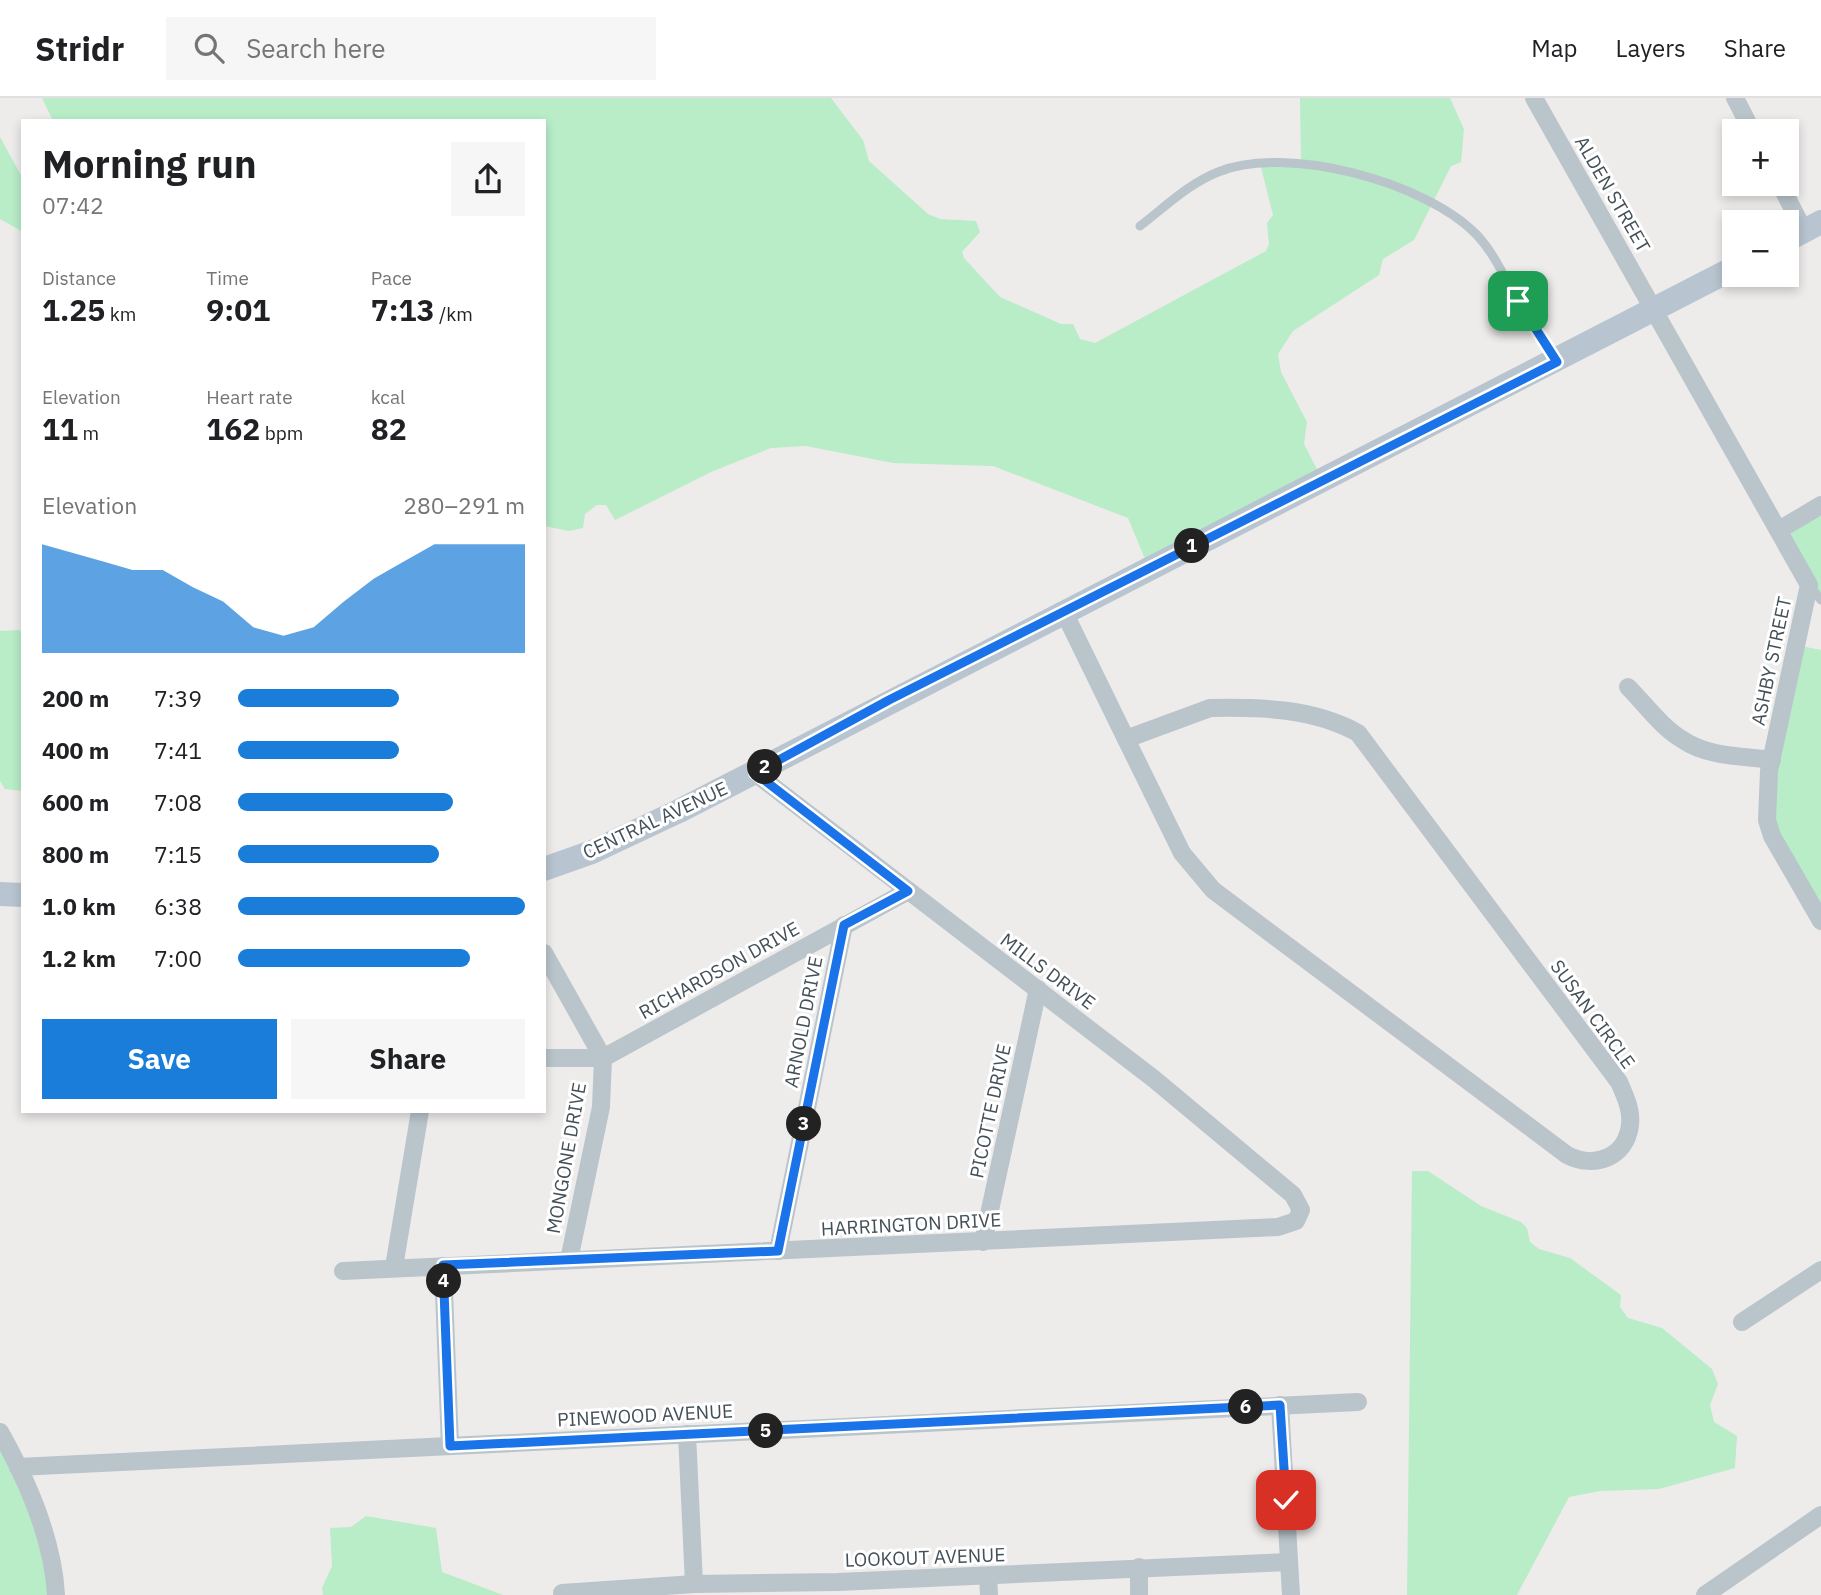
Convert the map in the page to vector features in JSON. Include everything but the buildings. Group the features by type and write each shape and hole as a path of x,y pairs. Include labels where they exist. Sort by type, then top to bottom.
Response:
{"main road":[{"name":"CENTRAL AVENUE","path":"546,868 592,852 755,773 1064,612 1557,362 1722,274"},
{"path":"0,894 21,895"}],"street":[{"name":"ALDEN STREET","path":"1534,98 1655,310"},
{"path":"1735,98 1746,119"},
{"path":"1786,196 1804,231"},
{"name":"ASHBY STREET","path":"1655,310 1809,585 1794,642 1772,760 1767,820 1772,836 1821,921"},
{"path":"1779,530 1821,505"},
{"name":"SUSAN CIRCLE","path":"1064,612 1126,739 1182,853 1213,890 1567,1155 1590,1163 1608,1158 1622,1146 1630,1127 1630,1115 1619,1082 1358,733 1335,722 1296,712 1210,708 1126,739"},
{"path":"1628,687 1680,739 1717,754 1772,760"},
{"name":"MILLS DRIVE","path":"755,773 1154,1079 1293,1195 1299,1203 1299,1215"},
{"name":"RICHARDSON DRIVE","path":"546,1058 603,1058 908,891"},
{"name":"ARNOLD DRIVE","path":"778,1251 844,925"},
{"path":"546,957 603,1058"},
{"name":"PICOTTE DRIVE","path":"984,1242 1038,989"},
{"name":"MONGONE DRIVE","path":"569,1260 601,1107 603,1058"},
{"path":"394,1267 420,1113"},
{"name":"HARRINGTON DRIVE","path":"344,1271 1278,1227 1296,1221 1299,1215"},
{"path":"443,1265 450,1446"},
{"path":"1742,1322 1821,1270"},
{"name":"PINEWOOD AVENUE","path":"18,1467 1358,1402"},
{"path":"1280,1405 1291,1595"},
{"path":"0,1432 18,1467 53,1566 56,1595"},
{"path":"687,1434 694,1584"},
{"path":"1704,1595 1821,1515"},
{"name":"LOOKOUT AVENUE","path":"562,1593 694,1584 838,1588 1139,1567 1289,1562"},
{"path":"1139,1567 1139,1595"},
{"path":"988,1576 989,1595"}],"lane":[{"path":"1140,226 1207,177 1241,165 1314,164 1366,176 1455,217 1476,235 1503,272 1557,362"},
{"path":"1809,585 1821,600"}],"green space":[{"path":"42,98 831,98 863,140 869,161 928,214 940,219 976,221 980,232 962,252 964,258 1000,297 1061,324 1073,324 1080,339 1095,343 1266,251 1269,244 1267,223 1273,215 1260,163 1301,162 1300,98 1450,98 1464,129 1461,162 1451,166 1414,240 1383,259 1379,275 1293,331 1278,354 1281,372 1307,422 1304,444 1321,477 1148,566 1128,518 993,466 893,463 806,446 771,448 711,472 615,520 606,505 597,505 585,514 583,528 569,531 546,526 546,119 52,119"},
{"path":"0,137 21,175 21,231 0,219"},
{"path":"1821,503 1821,594 1807,593 1783,527"},
{"path":"0,631 21,632 21,791 5,789 0,781"},
{"path":"1796,645 1821,650 1821,917 1770,828 1770,767"},
{"path":"1412,1171 1428,1171 1481,1206 1521,1222 1527,1228 1530,1242 1539,1249 1570,1258 1621,1295 1620,1307 1628,1318 1662,1328 1712,1369 1718,1384 1710,1405 1714,1422 1737,1436 1735,1468 1659,1489 1600,1491 1569,1497 1517,1595 1407,1595"},
{"path":"0,1431 13,1454 57,1595 0,1595"},
{"path":"366,1516 436,1528 442,1572 503,1595 323,1595 322,1588 332,1566 330,1528 351,1527"}],"route":[{"path":"1286,1500 1280,1405 450,1446 443,1265 778,1251 844,925 908,891 755,773 889,700 1557,362 1518,301"}]}
